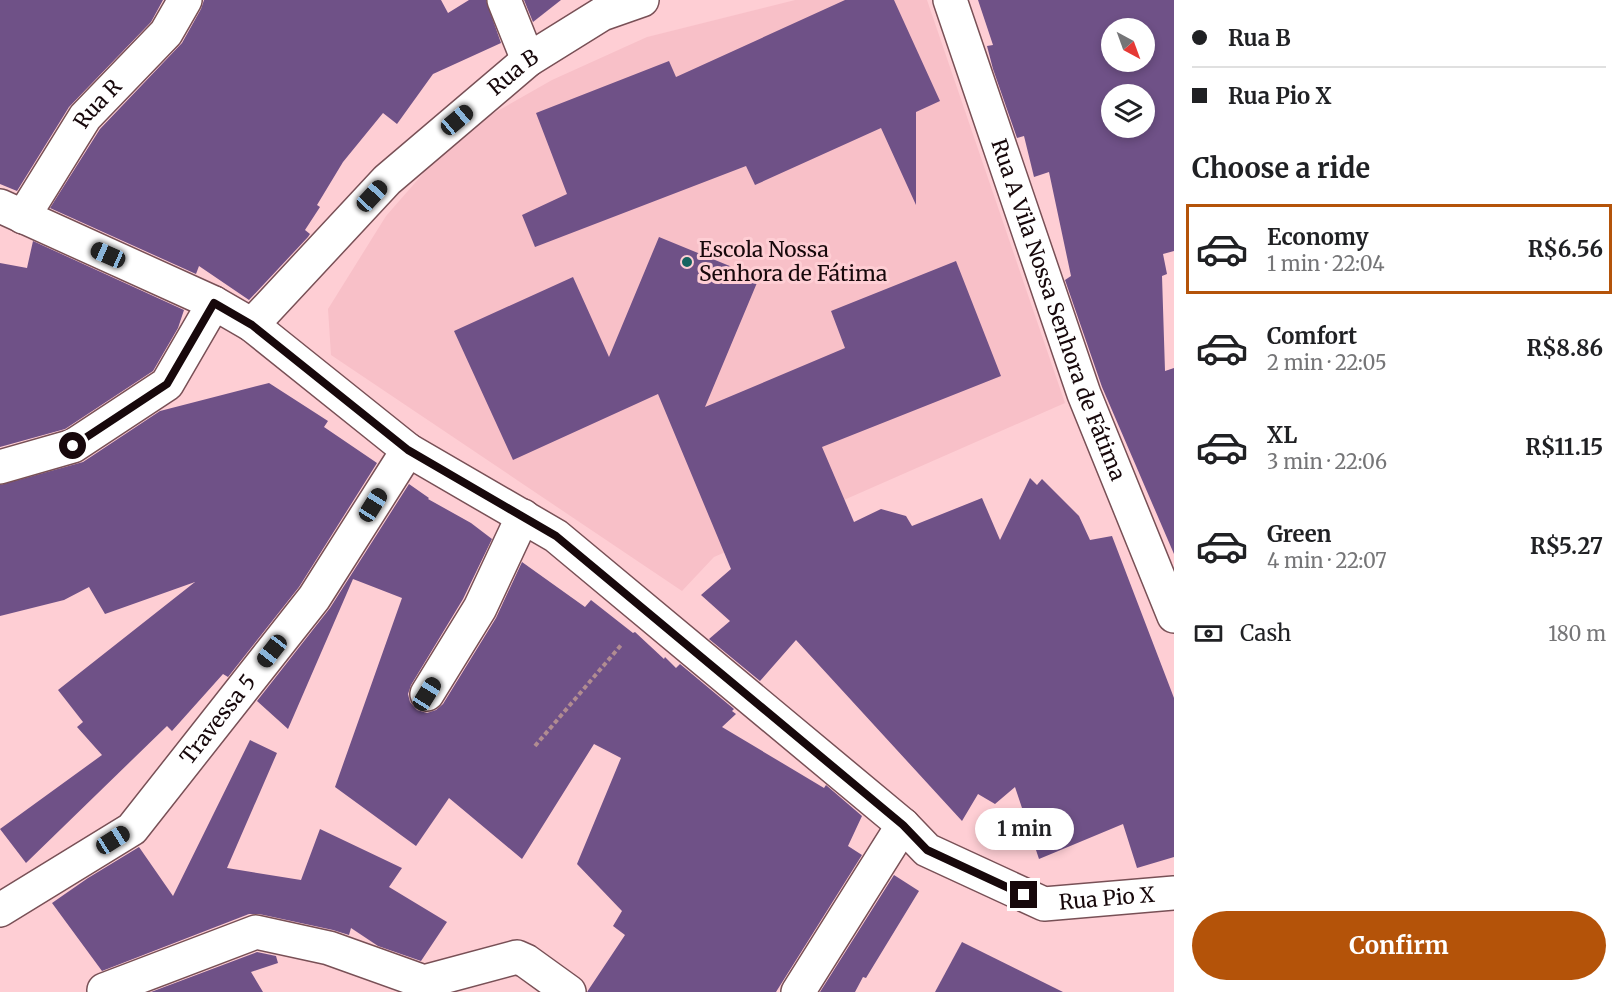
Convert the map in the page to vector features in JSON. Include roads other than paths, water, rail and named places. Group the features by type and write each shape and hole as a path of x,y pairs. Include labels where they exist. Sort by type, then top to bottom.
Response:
{"street":[{"name":"Rua R","path":"11,212 86,117 166,33 185,0"},
{"path":"504,0 528,60"},
{"name":"Rua B","path":"252,325 387,180 528,60 602,14 642,0"},
{"name":"Rua A Vila Nossa Senhora de Fátima","path":"950,0 1084,394 1174,616"},
{"name":"Rua Pio X","path":"11,212 214,303 252,325 408,450 556,536 903,825 927,850 1044,904 1174,893"},
{"path":"0,467 73,446 167,384 214,303"},
{"name":"Travessa 5","path":"0,910 132,829 314,598 408,450"},
{"path":"427,694 480,608 523,516"},
{"path":"798,992 903,825"},
{"path":"104,990 256,932 329,948 424,982 517,957 569,992"}],"place":[{"name":"Escola Nossa Senhora de Fátima","path":"687,262"}]}
